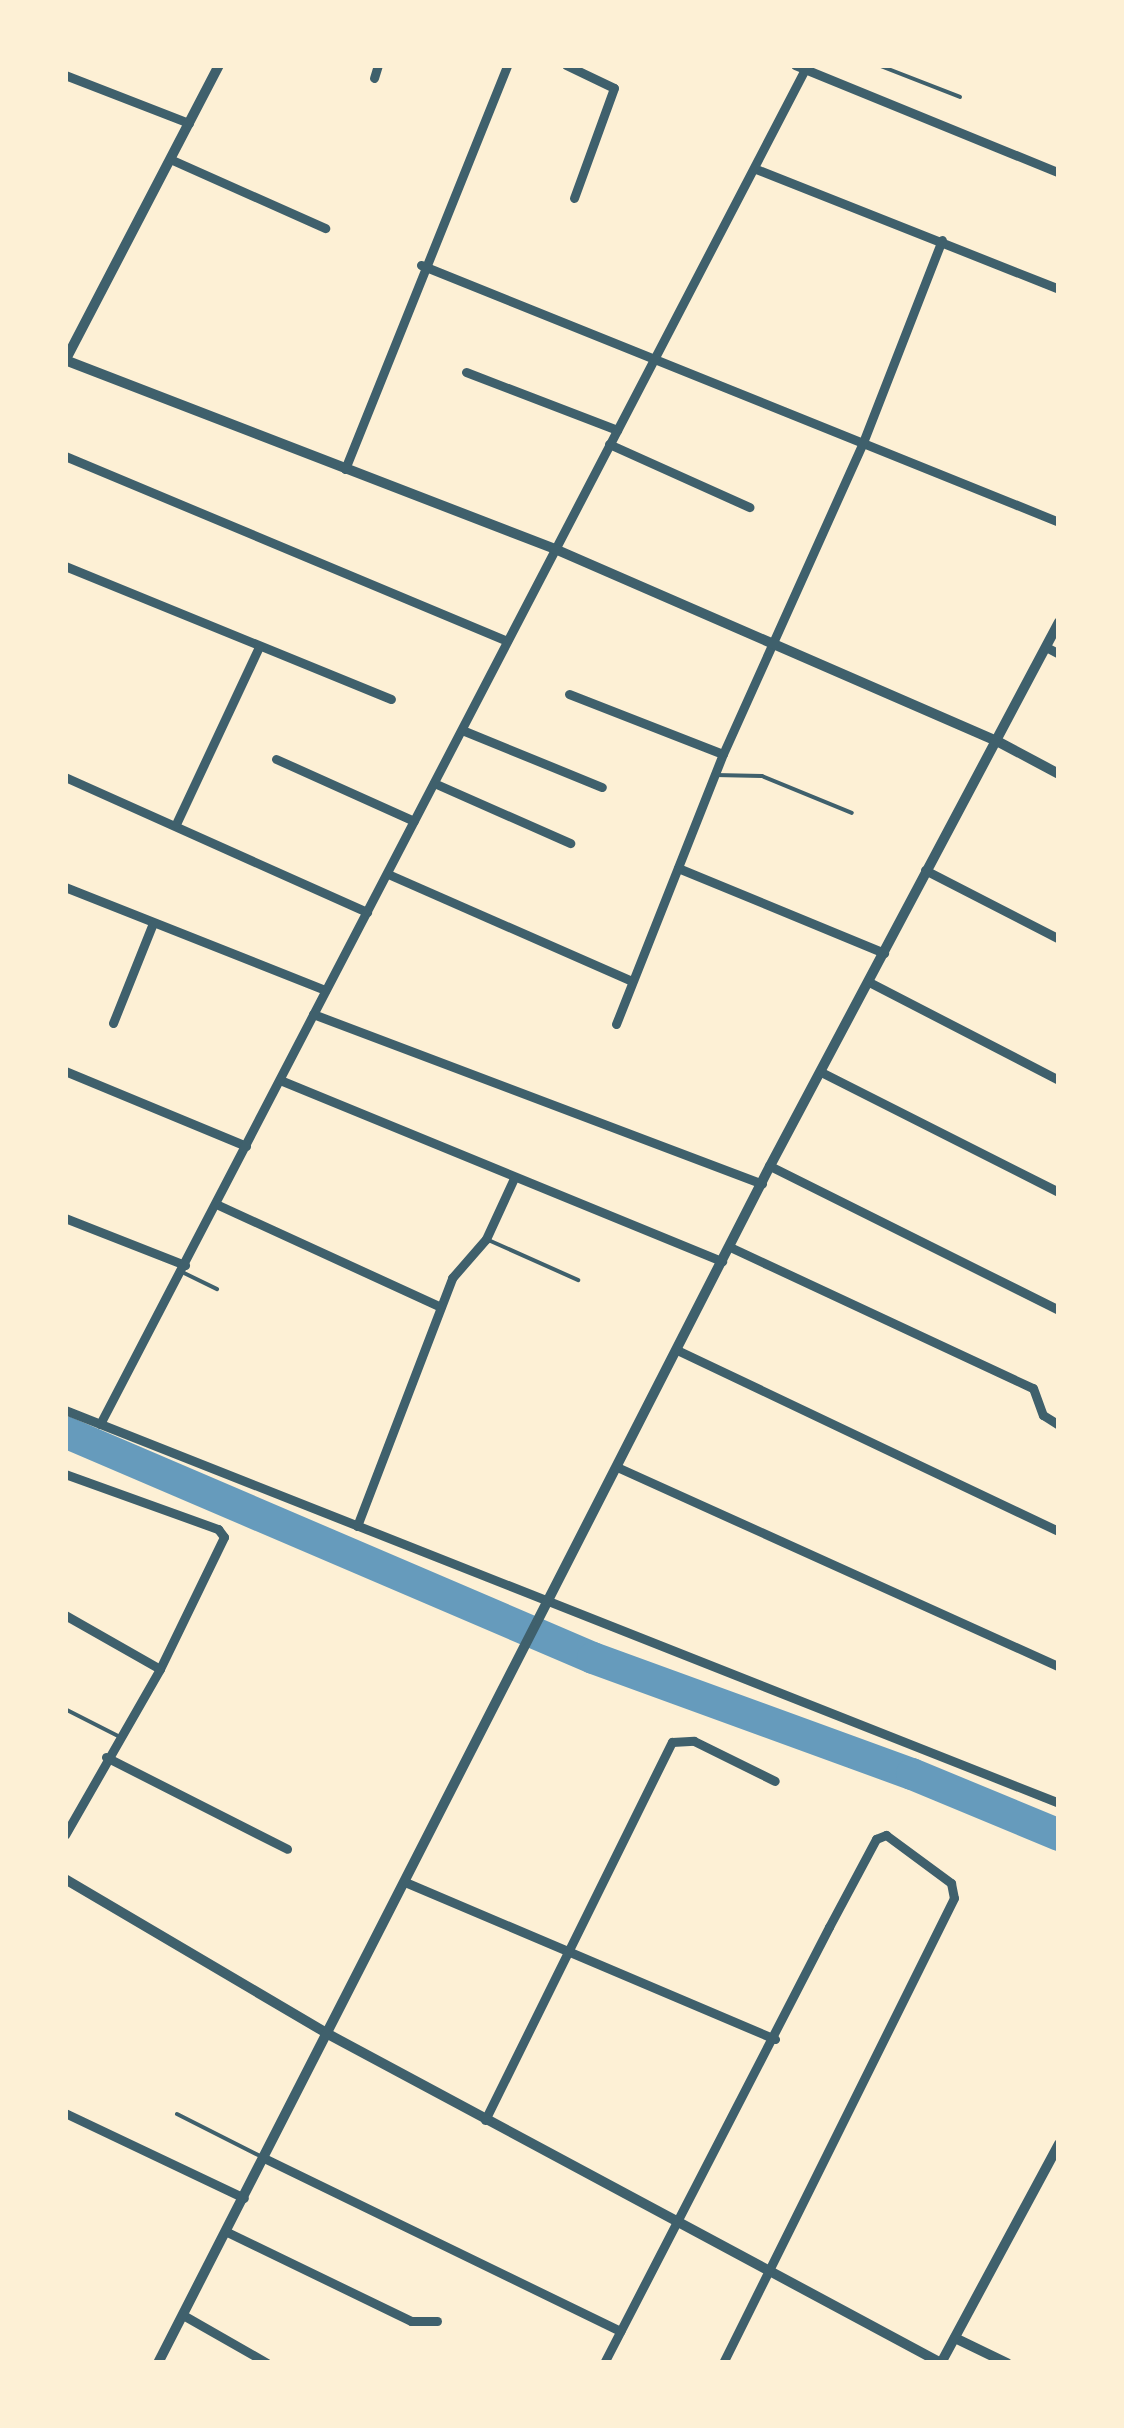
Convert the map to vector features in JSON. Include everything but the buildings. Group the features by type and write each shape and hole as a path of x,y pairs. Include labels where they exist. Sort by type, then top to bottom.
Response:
{"street":[{"path":"219,65 65,360 555,549 996,740 1059,774"},
{"path":"374,78 378,65"},
{"path":"344,469 421,266 506,65"},
{"path":"566,65 614,88 574,198"},
{"path":"100,1424 616,430 756,169 803,66 1059,172"},
{"path":"65,74 189,123"},
{"path":"170,159 325,228"},
{"path":"756,169 942,240 1059,290"},
{"path":"616,1024 715,775 862,445 942,240"},
{"path":"421,266 1059,522"},
{"path":"466,372 616,430"},
{"path":"610,444 749,507"},
{"path":"65,456 507,642"},
{"path":"65,566 390,699"},
{"path":"158,2363 266,2159 770,1166 1059,622"},
{"path":"176,824 259,646"},
{"path":"1046,648 1059,654"},
{"path":"569,694 724,754"},
{"path":"462,730 602,788"},
{"path":"276,759 414,821"},
{"path":"65,777 368,912"},
{"path":"434,783 570,842"},
{"path":"678,868 884,953"},
{"path":"926,870 1059,939"},
{"path":"388,874 632,981"},
{"path":"65,887 325,990"},
{"path":"113,1023 153,923"},
{"path":"869,982 1059,1080"},
{"path":"313,1014 762,1184"},
{"path":"65,1071 246,1146"},
{"path":"821,1072 1059,1192"},
{"path":"280,1080 722,1261"},
{"path":"770,1166 1059,1310"},
{"path":"358,1526 441,1307 460,1265 486,1239 514,1178"},
{"path":"216,1204 441,1307"},
{"path":"65,1218 184,1268"},
{"path":"730,1246 1034,1388 1043,1415 1059,1426"},
{"path":"676,1350 1059,1531"},
{"path":"65,1410 358,1526 546,1606 1059,1803"},
{"path":"618,1466 1059,1667"},
{"path":"65,1474 223,1534 221,1551 160,1669 118,1736 65,1835"},
{"path":"65,1615 160,1669"},
{"path":"485,2120 564,1950 674,1739 694,1741 776,1781"},
{"path":"106,1757 287,1849"},
{"path":"604,2363 882,1834 950,1883 954,1898 723,2363"},
{"path":"65,1878 328,2034 768,2274 941,2363 1059,2144"},
{"path":"405,1882 775,2039"},
{"path":"65,2113 244,2198"},
{"path":"266,2159 620,2331"},
{"path":"225,2231 411,2321 437,2322"},
{"path":"184,2314 267,2363"},
{"path":"956,2338 1007,2363"}],"lane":[{"path":"878,65 960,97"},
{"path":"715,775 758,774 852,814"},
{"path":"486,1239 578,1280"},
{"path":"184,1268 217,1289"},
{"path":"65,1709 118,1736"},
{"path":"176,2114 266,2159"}],"waterway":[{"path":"65,1432 593,1658 912,1774 1059,1835"}]}
